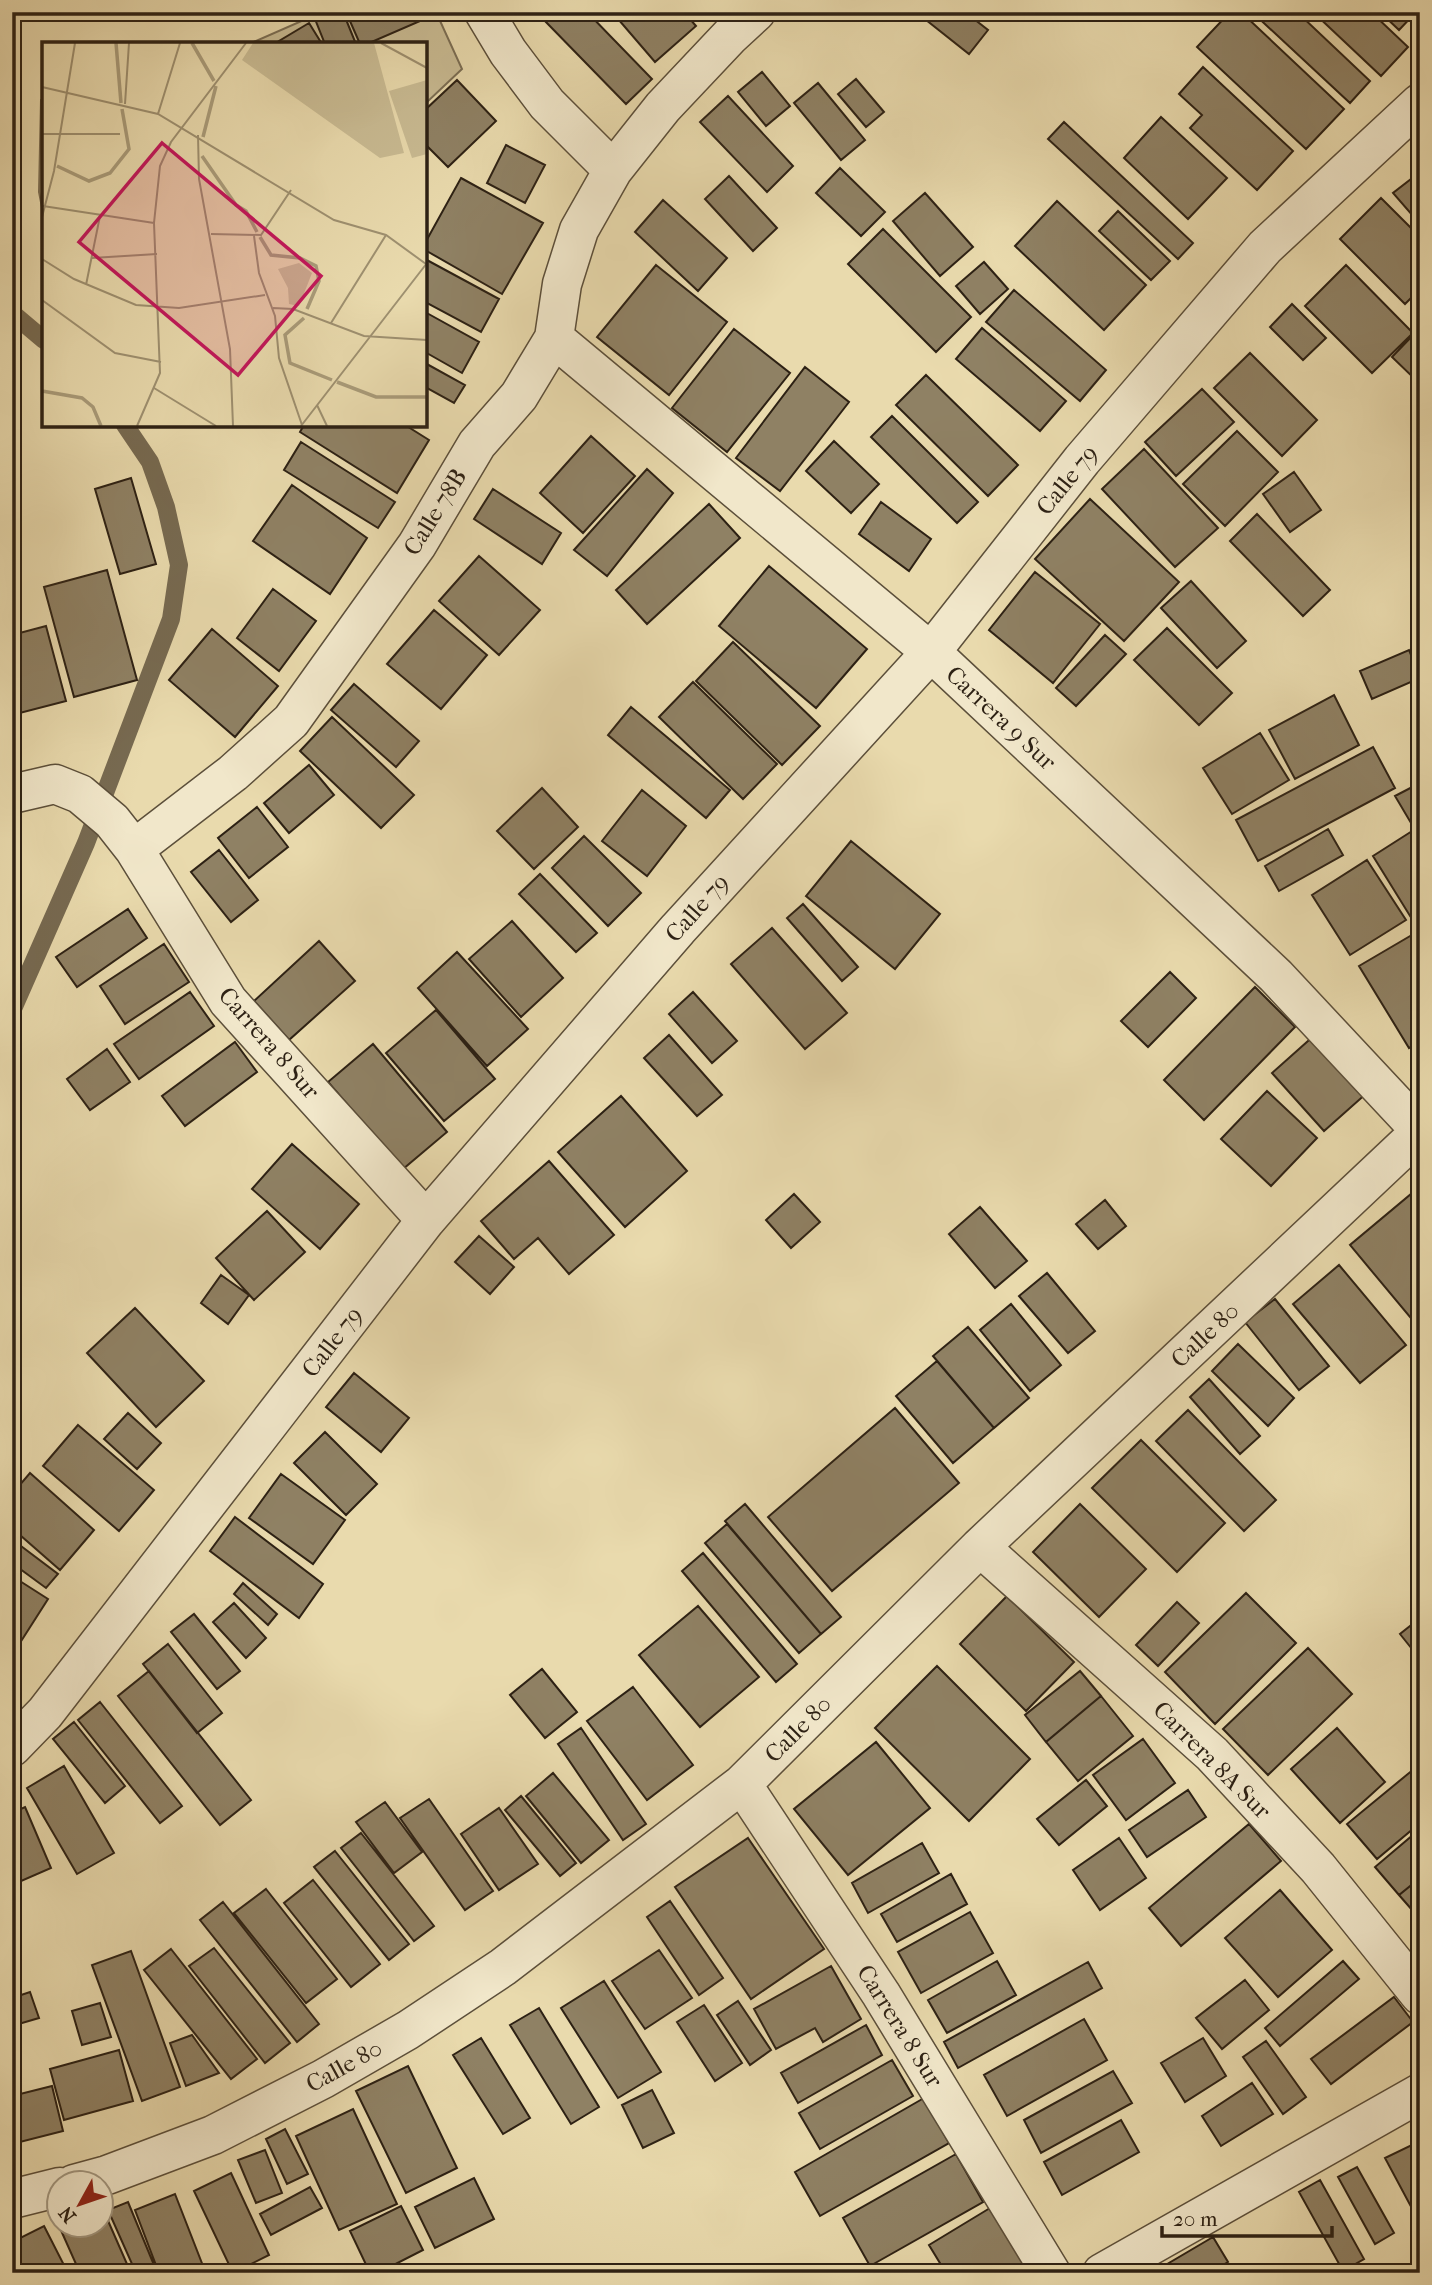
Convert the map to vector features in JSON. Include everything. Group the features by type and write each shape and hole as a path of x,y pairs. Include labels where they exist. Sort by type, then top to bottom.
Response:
{"street":[{"path":"484,12 508,52 547,104 614,170"},
{"name":"Calle 78B","path":"123,835 233,773 290,721 416,545 477,443 519,396 554,338 562,284 579,230 614,170 663,107 756,12"},
{"name":"Calle 79","path":"12,1747 45,1713 426,1220 678,929 931,652 1082,460 1265,247 1420,103"},
{"name":"Carrera 9 Sur","path":"554,338 931,652 1276,976 1420,1131"},
{"path":"12,793 55,784 80,794 123,835"},
{"name":"Carrera 8 Sur","path":"123,835 228,1001 426,1220"},
{"name":"Calle 80","path":"116,2172 213,2135 323,2079 408,2030 503,1967 742,1784 980,1547 1420,1131"},
{"name":"Carrera 8A Sur","path":"980,1547 1212,1754 1318,1868 1420,1995"},
{"name":"Carrera 8 Sur","path":"742,1784 881,1994 1051,2273"},
{"path":"1102,2273 1420,2093"},
{"path":"12,2199 46,2190"}],"shaded area":[{"path":"322,12 436,12 462,69 427,102 427,42 254,42"},
{"path":"42,100 42,208 39,192"}],"building":[{"path":"333,12 343,12 355,42 324,42 315,19"},
{"path":"346,12 424,12 427,18 372,42 359,42"},
{"path":"551,12 587,12 652,79 626,104 543,19"},
{"path":"612,12 684,12 696,26 655,62"},
{"path":"916,12 965,12 988,30 969,54"},
{"path":"1230,12 1241,12 1344,109 1306,149 1197,47"},
{"path":"1252,12 1297,12 1370,81 1350,103"},
{"path":"1313,12 1371,12 1408,47 1381,76"},
{"path":"1380,12 1416,12 1399,30"},
{"path":"309,23 321,42 277,42"},
{"path":"1203,67 1293,151 1257,190 1190,128 1202,115 1179,94"},
{"path":"762,72 790,106 766,126 738,92"},
{"path":"856,79 884,112 866,127 838,94"},
{"path":"457,80 496,121 448,167 427,146 427,108"},
{"path":"818,83 865,140 841,160 794,103"},
{"path":"728,96 793,166 767,192 700,122"},
{"path":"1161,117 1227,178 1188,219 1124,158"},
{"path":"1064,122 1193,243 1178,259 1048,139"},
{"path":"506,145 545,165 525,203 487,183"},
{"path":"840,168 885,212 861,236 816,193"},
{"path":"1420,172 1420,224 1393,193"},
{"path":"729,176 777,228 753,251 705,199"},
{"path":"461,178 543,223 502,294 427,251 427,239"},
{"path":"925,193 973,247 940,276 893,221"},
{"path":"1381,198 1420,237 1420,289 1405,304 1340,239"},
{"path":"663,200 727,258 698,291 635,232"},
{"path":"1057,201 1146,285 1104,330 1015,246"},
{"path":"1118,211 1170,261 1151,280 1099,231"},
{"path":"883,229 971,317 936,352 848,264"},
{"path":"427,260 499,299 481,332 427,303"},
{"path":"984,262 1008,289 980,314 956,286"},
{"path":"656,265 727,322 669,395 597,337"},
{"path":"1346,265 1413,333 1372,373 1305,306"},
{"path":"1014,290 1106,370 1080,401 986,322"},
{"path":"1292,304 1326,338 1303,360 1270,327"},
{"path":"427,313 479,342 462,373 427,353"},
{"path":"982,328 1066,401 1040,431 956,359"},
{"path":"734,329 790,373 727,452 672,408"},
{"path":"1416,332 1420,336 1420,384 1392,357"},
{"path":"1250,353 1317,420 1282,456 1214,388"},
{"path":"427,364 465,385 454,403 427,388"},
{"path":"805,367 849,402 780,491 736,458"},
{"path":"926,375 1018,465 988,496 896,405"},
{"path":"1202,389 1234,422 1176,476 1145,442"},
{"path":"892,416 978,502 957,523 871,437"},
{"path":"303,427 408,427 429,440 397,493 300,432"},
{"path":"1237,431 1278,472 1225,526 1183,484"},
{"path":"591,436 635,476 583,533 540,493"},
{"path":"834,441 879,484 851,513 806,471"},
{"path":"301,442 395,502 378,528 284,470"},
{"path":"1144,449 1218,528 1175,567 1102,489"},
{"path":"647,469 673,493 607,576 574,550"},
{"path":"1294,472 1321,510 1290,532 1263,494"},
{"path":"131,478 156,564 120,574 95,489"},
{"path":"292,485 367,538 330,594 253,541"},
{"path":"493,489 561,533 542,564 474,519"},
{"path":"1090,499 1179,582 1124,641 1035,559"},
{"path":"881,502 931,539 909,571 859,534"},
{"path":"709,504 740,538 647,624 616,590"},
{"path":"1257,514 1330,590 1303,616 1230,541"},
{"path":"479,556 540,610 499,655 439,601"},
{"path":"769,566 867,649 816,708 719,626"},
{"path":"107,570 137,680 74,697 44,587"},
{"path":"1035,572 1100,624 1053,683 989,630"},
{"path":"1191,581 1246,641 1217,668 1161,608"},
{"path":"273,589 316,621 279,671 237,638"},
{"path":"434,610 487,655 441,709 387,664"},
{"path":"46,626 66,701 12,715 12,635"},
{"path":"1167,628 1232,693 1199,725 1134,660"},
{"path":"212,629 278,686 235,737 169,680"},
{"path":"1105,635 1126,654 1076,706 1056,688"},
{"path":"733,642 820,726 782,765 696,681"},
{"path":"1409,650 1420,678 1372,699 1360,671"},
{"path":"693,682 777,764 743,799 659,717"},
{"path":"354,684 419,741 396,767 331,710"},
{"path":"1334,695 1359,745 1295,779 1269,730"},
{"path":"631,707 730,790 706,818 608,735"},
{"path":"332,717 414,795 381,828 300,751"},
{"path":"1260,733 1289,780 1232,814 1203,768"},
{"path":"1373,747 1395,788 1258,861 1236,820"},
{"path":"309,765 334,795 289,833 264,803"},
{"path":"1420,783 1420,818 1411,823 1395,796"},
{"path":"542,788 578,827 534,869 497,831"},
{"path":"642,790 686,826 647,876 602,841"},
{"path":"257,807 288,847 249,878 218,838"},
{"path":"1420,826 1420,921 1415,924 1373,856"},
{"path":"1328,829 1343,855 1279,891 1265,866"},
{"path":"584,836 641,893 608,926 552,868"},
{"path":"851,841 940,914 895,969 806,896"},
{"path":"219,850 258,900 231,922 191,872"},
{"path":"1367,860 1406,920 1350,955 1312,895"},
{"path":"540,874 597,933 576,952 519,894"},
{"path":"12,896 18,928 12,929"},
{"path":"803,904 858,967 842,981 787,918"},
{"path":"128,909 147,938 77,987 56,957"},
{"path":"512,921 563,978 521,1017 469,959"},
{"path":"772,928 847,1013 805,1049 731,964"},
{"path":"1417,932 1420,936 1420,1041 1409,1048 1359,966"},
{"path":"319,941 355,981 289,1040 254,1001"},
{"path":"164,944 189,982 125,1024 100,986"},
{"path":"457,952 528,1029 487,1066 418,988"},
{"path":"1170,972 1196,998 1148,1047 1121,1021"},
{"path":"1255,987 1295,1027 1204,1120 1164,1080"},
{"path":"190,992 214,1026 139,1079 114,1044"},
{"path":"693,992 737,1041 712,1063 669,1014"},
{"path":"436,1010 495,1079 444,1121 386,1053"},
{"path":"1317,1033 1368,1092 1324,1131 1272,1073"},
{"path":"669,1035 722,1095 697,1116 644,1058"},
{"path":"235,1042 257,1072 185,1126 162,1096"},
{"path":"373,1044 447,1132 403,1169 328,1082"},
{"path":"107,1049 130,1082 90,1110 67,1079"},
{"path":"1267,1091 1317,1138 1271,1186 1221,1139"},
{"path":"621,1096 687,1171 625,1227 558,1152"},
{"path":"292,1144 359,1204 320,1249 252,1189"},
{"path":"549,1161 614,1235 569,1274 538,1238 514,1259 481,1221"},
{"path":"794,1194 820,1222 791,1248 766,1220"},
{"path":"1411,1194 1420,1204 1420,1329 1350,1245"},
{"path":"1105,1200 1126,1226 1098,1249 1076,1224"},
{"path":"980,1207 1027,1261 995,1288 949,1234"},
{"path":"267,1211 305,1252 254,1300 216,1258"},
{"path":"479,1236 514,1267 490,1294 455,1262"},
{"path":"1339,1265 1406,1345 1360,1383 1293,1304"},
{"path":"1047,1273 1095,1331 1068,1353 1019,1296"},
{"path":"221,1275 249,1295 228,1324 201,1303"},
{"path":"1275,1299 1329,1366 1299,1390 1245,1322"},
{"path":"1011,1304 1061,1365 1030,1391 980,1330"},
{"path":"135,1308 204,1381 156,1427 87,1353"},
{"path":"968,1327 1029,1398 994,1428 933,1356"},
{"path":"1238,1344 1294,1398 1268,1426 1212,1371"},
{"path":"937,1361 994,1428 953,1463 896,1396"},
{"path":"354,1373 409,1418 381,1452 326,1407"},
{"path":"1209,1379 1260,1436 1240,1454 1190,1397"},
{"path":"895,1408 959,1483 832,1591 768,1517"},
{"path":"1188,1410 1276,1500 1244,1531 1156,1441"},
{"path":"128,1413 161,1443 137,1469 104,1439"},
{"path":"78,1425 154,1490 119,1531 43,1466"},
{"path":"325,1432 377,1484 346,1515 294,1463"},
{"path":"1141,1440 1225,1523 1177,1572 1092,1488"},
{"path":"30,1473 94,1530 60,1570 12,1528 12,1494"},
{"path":"281,1474 345,1520 313,1564 249,1518"},
{"path":"745,1504 841,1617 821,1634 725,1521"},
{"path":"1080,1504 1146,1569 1099,1617 1033,1552"},
{"path":"235,1517 323,1584 299,1618 210,1551"},
{"path":"727,1524 821,1634 799,1653 705,1543"},
{"path":"13,1540 58,1574 46,1588 12,1563"},
{"path":"703,1553 797,1664 776,1682 682,1571"},
{"path":"12,1576 48,1599 18,1646 12,1643"},
{"path":"243,1583 277,1614 268,1625 234,1594"},
{"path":"1246,1593 1296,1643 1215,1724 1165,1672"},
{"path":"1007,1596 1074,1662 1026,1711 960,1644"},
{"path":"1177,1602 1199,1623 1158,1666 1136,1645"},
{"path":"234,1603 266,1638 246,1658 213,1622"},
{"path":"698,1606 759,1677 700,1727 639,1655"},
{"path":"194,1614 240,1671 217,1689 171,1632"},
{"path":"1420,1618 1420,1659 1400,1634"},
{"path":"168,1644 222,1713 197,1733 143,1664"},
{"path":"1308,1648 1352,1694 1268,1775 1223,1729"},
{"path":"937,1666 1030,1759 969,1821 875,1728"},
{"path":"542,1669 577,1712 545,1738 510,1695"},
{"path":"149,1671 251,1800 220,1825 118,1696"},
{"path":"1080,1671 1101,1696 1046,1742 1025,1715"},
{"path":"633,1687 693,1765 647,1800 587,1721"},
{"path":"1101,1696 1133,1736 1078,1781 1046,1742"},
{"path":"100,1702 182,1806 160,1823 78,1720"},
{"path":"74,1722 125,1786 105,1803 53,1739"},
{"path":"581,1728 646,1824 623,1840 558,1744"},
{"path":"1337,1728 1385,1782 1340,1823 1291,1769"},
{"path":"1143,1739 1175,1783 1126,1820 1093,1775"},
{"path":"876,1742 930,1808 848,1875 794,1809"},
{"path":"1420,1764 1420,1823 1377,1859 1347,1824"},
{"path":"64,1766 114,1853 77,1874 27,1788"},
{"path":"553,1773 609,1840 581,1863 526,1796"},
{"path":"1086,1780 1107,1806 1059,1845 1037,1819"},
{"path":"1188,1790 1206,1817 1147,1857 1129,1830"},
{"path":"521,1796 576,1863 560,1876 505,1810"},
{"path":"429,1799 493,1891 465,1910 400,1818"},
{"path":"385,1802 422,1852 394,1873 356,1822"},
{"path":"25,1807 51,1868 12,1885 12,1813"},
{"path":"499,1808 538,1864 499,1890 461,1834"},
{"path":"1249,1824 1281,1861 1181,1946 1149,1908"},
{"path":"1420,1829 1420,1878 1399,1895 1375,1867"},
{"path":"361,1833 434,1926 414,1941 341,1848"},
{"path":"748,1838 824,1949 751,1999 675,1887"},
{"path":"1119,1838 1146,1878 1100,1910 1073,1870"},
{"path":"922,1843 939,1873 868,1913 852,1883"},
{"path":"335,1851 409,1944 389,1960 314,1867"},
{"path":"951,1874 967,1904 897,1942 881,1914"},
{"path":"1420,1878 1420,1919 1399,1895"},
{"path":"313,1880 380,1964 351,1987 284,1903"},
{"path":"266,1889 337,1979 306,2003 234,1913"},
{"path":"1280,1890 1332,1950 1278,1997 1225,1938"},
{"path":"670,1901 723,1978 699,1995 647,1917"},
{"path":"223,1902 319,2024 297,2042 200,1920"},
{"path":"970,1912 993,1953 921,1993 898,1952"},
{"path":"214,1948 290,2043 265,2063 189,1966"},
{"path":"171,1949 257,2059 231,2079 144,1970"},
{"path":"659,1950 692,1998 645,2029 612,1981"},
{"path":"131,1951 180,2087 142,2101 92,1965"},
{"path":"997,1961 1016,1995 947,2033 928,2000"},
{"path":"1343,1961 1359,1979 1280,2046 1265,2028"},
{"path":"1088,1962 1102,1988 958,2068 944,2042"},
{"path":"831,1966 861,2019 823,2042 815,2028 776,2049 754,2009"},
{"path":"1245,1980 1269,2010 1222,2049 1196,2018"},
{"path":"604,1981 661,2072 618,2098 561,2008"},
{"path":"30,1992 39,2018 12,2026 12,1998"},
{"path":"1394,1997 1413,2022 1331,2084 1311,2059"},
{"path":"738,2001 771,2050 750,2065 717,2015"},
{"path":"100,2003 111,2037 82,2045 72,2011"},
{"path":"704,2005 742,2063 715,2081 677,2022"},
{"path":"539,2008 599,2107 571,2124 510,2025"},
{"path":"1084,2019 1107,2060 1007,2116 984,2075"},
{"path":"866,2025 882,2055 798,2103 781,2073"},
{"path":"192,2035 219,2073 186,2086 170,2043"},
{"path":"481,2038 530,2118 503,2134 453,2055"},
{"path":"1203,2038 1226,2076 1185,2102 1161,2063"},
{"path":"1266,2041 1306,2097 1283,2114 1243,2057"},
{"path":"119,2050 133,2101 64,2120 50,2069"},
{"path":"892,2060 913,2096 820,2149 799,2113"},
{"path":"408,2066 457,2168 406,2193 356,2091"},
{"path":"1113,2071 1132,2103 1041,2153 1024,2120"},
{"path":"1252,2083 1273,2114 1221,2146 1202,2116"},
{"path":"52,2086 63,2131 12,2144 12,2096"},
{"path":"652,2090 674,2133 643,2148 622,2105"},
{"path":"924,2098 949,2143 820,2216 795,2172"},
{"path":"353,2109 397,2204 339,2230 296,2136"},
{"path":"1121,2120 1139,2152 1062,2195 1044,2162"},
{"path":"285,2129 308,2174 287,2184 266,2139"},
{"path":"1420,2141 1420,2214 1416,2216 1385,2158"},
{"path":"265,2150 282,2193 256,2203 238,2160"},
{"path":"956,2154 983,2202 870,2266 843,2218"},
{"path":"1357,2167 1394,2233 1375,2244 1338,2177"},
{"path":"231,2173 269,2255 233,2273 194,2191"},
{"path":"474,2178 494,2219 435,2248 415,2207"},
{"path":"1320,2180 1364,2259 1343,2271 1299,2192"},
{"path":"310,2187 322,2208 271,2235 260,2214"},
{"path":"175,2194 203,2266 185,2273 159,2273 135,2210"},
{"path":"128,2202 154,2265 136,2273 116,2228 116,2207"},
{"path":"401,2206 423,2250 378,2273 370,2273 350,2231"},
{"path":"990,2208 1030,2273 946,2273 929,2245"},
{"path":"44,2226 46,2240 51,2240 68,2273 21,2273 12,2257 12,2242"},
{"path":"1213,2237 1228,2262 1209,2273 1152,2273"},
{"path":"116,2239 127,2264 107,2273 80,2273 65,2240"}],"waterway":[{"path":"12,18 18,12"},
{"path":"12,313 42,338"},
{"path":"12,1011 86,843 171,619 179,565 166,507 150,462 126,427"}]}
